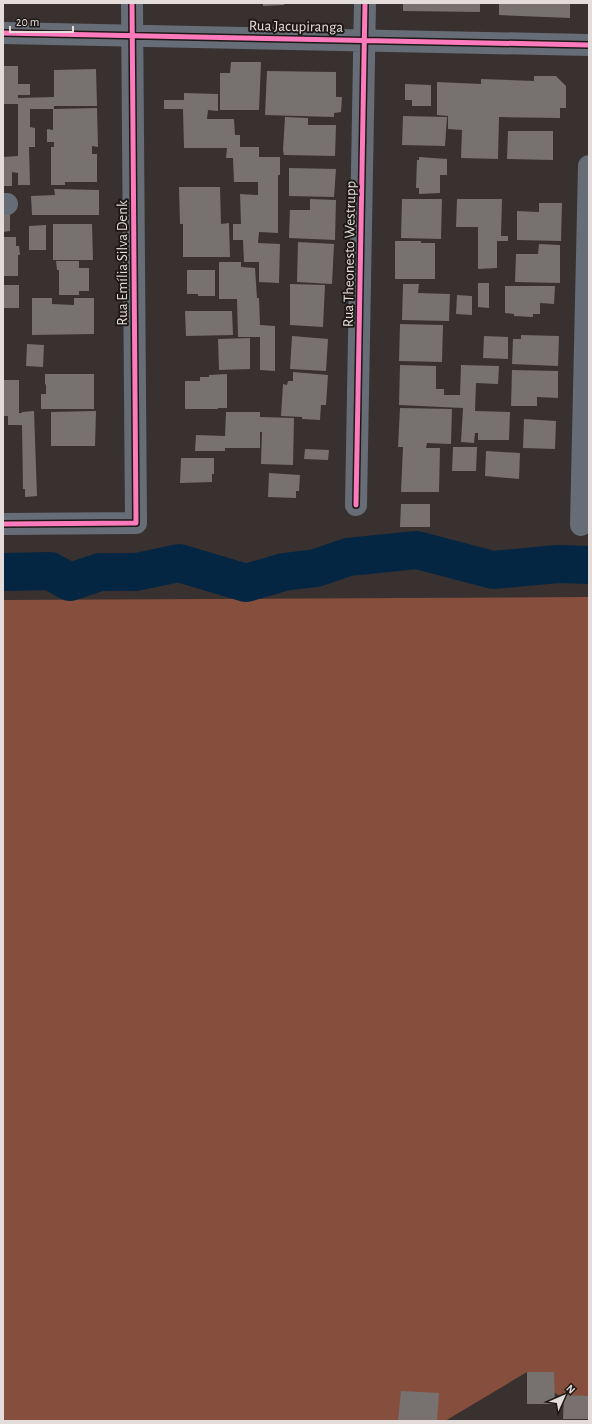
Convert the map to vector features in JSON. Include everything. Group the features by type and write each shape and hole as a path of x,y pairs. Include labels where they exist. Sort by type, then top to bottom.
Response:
{"street":[{"name":"Rua Emília Silva Denk","path":"3,524 136,523 132,3"},
{"name":"Rua Theonesto Westrupp","path":"356,505 365,3"},
{"name":"Rua Jacupiranga","path":"3,33 589,44"},
{"path":"581,525 589,166"}],"shaded area":[{"path":"589,597 589,1418 527,1372 445,1421 3,1421 3,600"}],"building":[{"path":"263,3 284,3 284,5 263,6"},
{"path":"403,3 480,3 480,12 403,11"},
{"path":"499,3 570,3 570,18 499,15"},
{"path":"231,62 261,62 259,110 220,110 220,73 230,73"},
{"path":"3,66 18,66 18,84 30,84 30,95 18,95 18,98 54,97 54,70 96,69 97,106 54,106 54,109 97,108 98,147 92,146 92,154 97,154 97,182 65,182 65,185 51,185 51,147 54,147 54,142 47,142 47,129 53,130 53,109 30,109 30,127 35,128 35,147 29,147 30,185 18,185 18,173 12,172 12,186 3,186 3,157 18,156 18,104 3,104"},
{"path":"267,71 336,72 336,97 342,97 341,112 334,113 334,117 265,115"},
{"path":"534,76 556,76 566,86 566,108 560,108 560,118 499,117 498,159 461,158 462,130 448,129 448,116 437,115 437,82 481,84 481,79 534,81"},
{"path":"405,84 431,85 431,106 412,106 412,100 405,100"},
{"path":"184,93 218,94 218,111 208,110 207,119 234,119 235,135 240,135 240,147 259,147 259,157 280,157 280,175 278,175 278,233 259,232 258,243 280,244 279,283 259,282 259,262 244,262 243,240 233,240 233,224 241,224 240,194 258,195 258,182 234,182 233,158 226,158 227,148 184,148 183,109 164,109 164,100 184,100"},
{"path":"403,116 447,117 445,146 402,145"},
{"path":"285,117 308,118 308,125 336,125 335,156 284,155"},
{"path":"508,131 553,131 553,160 507,159"},
{"path":"419,157 447,159 447,175 440,175 440,193 419,194 419,188 416,188 417,160 419,160"},
{"path":"289,168 336,169 334,197 289,196"},
{"path":"179,187 220,187 221,224 229,223 230,257 183,257 183,224 180,224"},
{"path":"54,189 99,190 99,215 32,215 31,196 55,195"},
{"path":"310,199 336,200 335,240 289,238 290,210 310,210"},
{"path":"402,199 442,199 441,239 401,238"},
{"path":"457,199 502,199 501,236 508,236 508,241 497,241 497,268 478,269 478,227 456,227"},
{"path":"539,203 562,203 561,241 517,240 517,211 539,212"},
{"path":"3,213 10,213 10,231 3,232"},
{"path":"53,224 92,224 93,260 53,260"},
{"path":"46,225 46,250 29,250 29,226"},
{"path":"3,237 16,237 16,246 19,246 20,255 18,255 18,276 3,276"},
{"path":"395,241 421,241 421,243 435,243 435,279 395,279"},
{"path":"298,242 334,244 332,284 297,282"},
{"path":"539,244 560,245 560,283 515,282 516,254 538,254"},
{"path":"56,261 79,261 79,268 89,268 89,291 79,291 79,295 59,295 59,270 57,270"},
{"path":"219,262 241,262 241,267 255,268 257,298 259,298 260,325 275,326 275,371 260,370 260,337 238,337 237,299 219,299"},
{"path":"187,270 215,270 215,296 198,296 198,294 187,294"},
{"path":"478,283 489,283 489,308 478,307"},
{"path":"290,284 325,285 323,327 290,325"},
{"path":"403,284 419,284 418,293 450,294 449,321 402,320"},
{"path":"3,285 19,285 19,308 3,308"},
{"path":"505,286 555,286 554,304 540,303 540,314 533,314 533,317 514,316 514,314 505,313"},
{"path":"457,295 472,296 472,315 456,314"},
{"path":"32,298 52,298 52,304 74,305 74,298 94,298 94,334 32,335"},
{"path":"185,311 232,311 233,335 186,336"},
{"path":"400,324 443,325 442,362 399,361"},
{"path":"521,335 559,336 558,366 512,364 513,339 521,339"},
{"path":"292,336 328,339 326,371 290,369"},
{"path":"484,336 508,337 508,359 483,358"},
{"path":"250,338 250,369 219,370 218,339"},
{"path":"27,344 44,345 43,367 26,366"},
{"path":"400,365 436,366 436,389 444,389 444,395 460,395 461,365 499,366 498,384 476,383 475,411 510,412 509,440 478,440 478,433 475,433 474,443 461,442 463,408 399,405"},
{"path":"512,370 558,371 558,398 537,397 537,406 511,406"},
{"path":"293,372 328,375 326,405 321,405 320,420 281,416 283,384 287,385 288,381 293,381"},
{"path":"45,374 94,374 94,409 41,409 41,394 46,394"},
{"path":"227,374 227,408 185,409 185,381 200,381 200,377"},
{"path":"3,380 19,380 19,413 34,411 37,496 25,497 25,489 23,489 22,425 8,425 8,416 3,416"},
{"path":"400,408 452,409 451,444 427,443 426,448 440,448 439,492 401,492 403,447 398,447"},
{"path":"96,411 95,446 51,446 51,412"},
{"path":"226,412 260,412 260,417 294,418 293,465 261,464 262,432 260,432 260,448 225,448 225,451 195,451 196,435 225,436"},
{"path":"524,419 556,421 555,449 523,448"},
{"path":"453,447 477,447 476,471 452,471"},
{"path":"305,449 329,450 328,460 304,459"},
{"path":"486,451 520,453 519,479 485,476"},
{"path":"181,458 214,458 214,474 212,474 212,482 180,483"},
{"path":"269,473 300,475 299,491 296,491 296,498 268,497"},
{"path":"401,504 430,504 430,527 400,527"},
{"path":"527,1372 554,1372 555,1404 527,1404"},
{"path":"401,1391 439,1393 437,1421 398,1421"},
{"path":"564,1395 589,1396 589,1419 563,1419"}],"waterway":[{"path":"3,572 50,571 70,582 100,572 136,572 179,563 246,583 284,572 316,568 348,557 417,550 493,570 558,564 589,565"}],"cycle path":[{"path":"3,524 136,523 132,3"},
{"path":"356,505 365,3"},
{"path":"3,33 589,45"}]}
